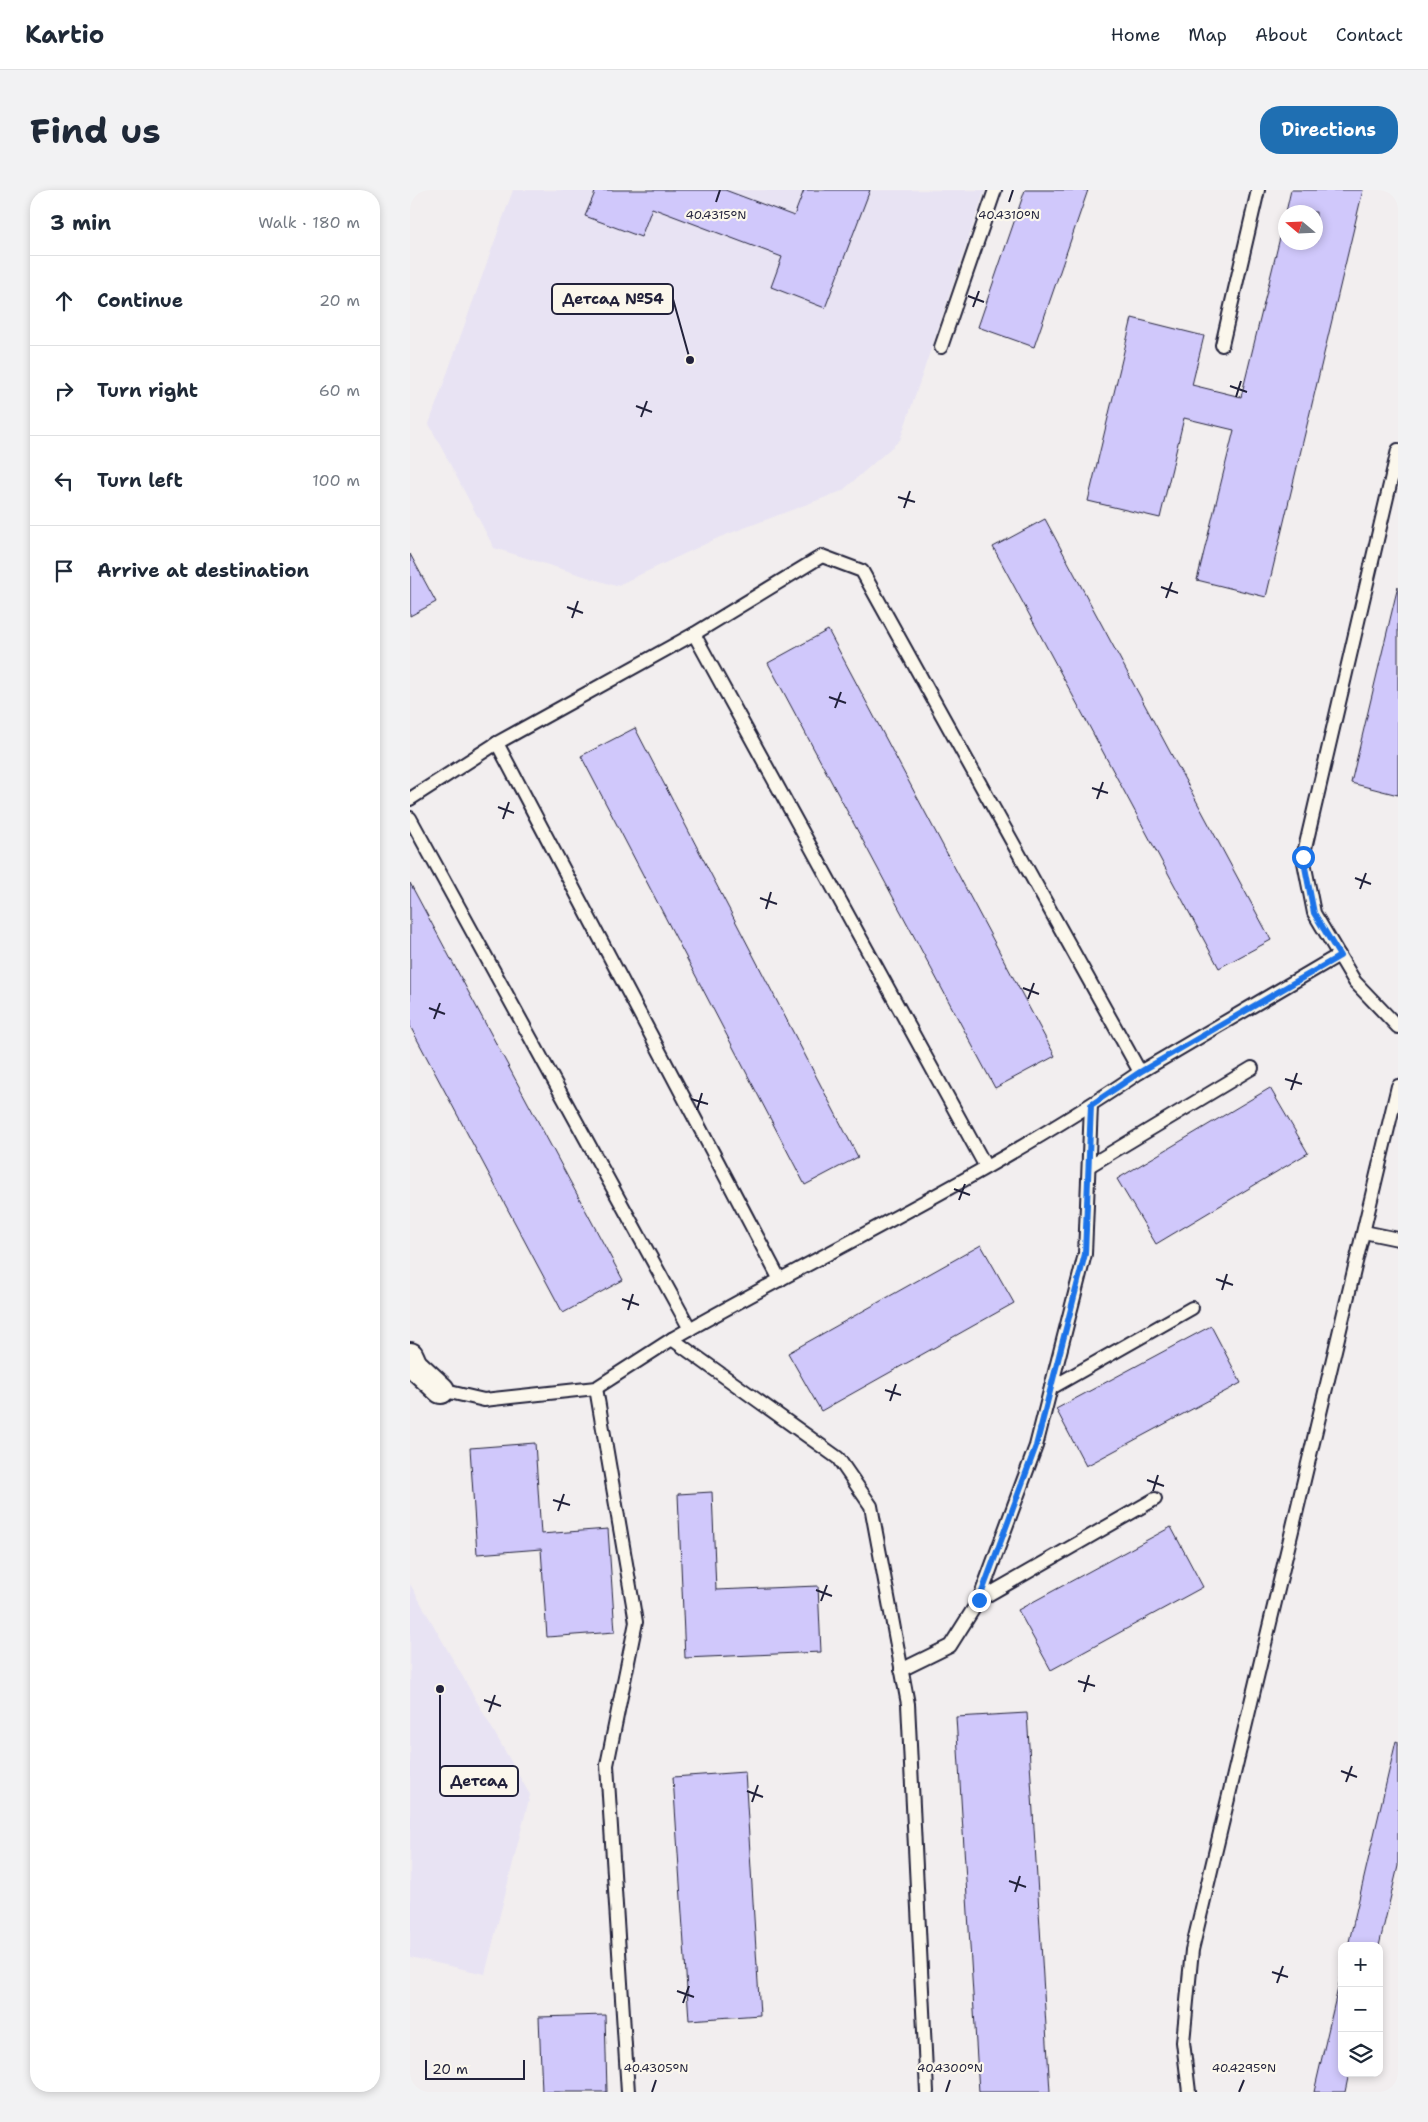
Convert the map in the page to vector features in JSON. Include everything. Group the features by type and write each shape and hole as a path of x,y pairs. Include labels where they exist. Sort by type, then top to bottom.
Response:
{"street":[{"path":"411,1368 441,1390"}],"lane":[{"path":"941,347 995,190"},
{"path":"1222,345 1258,190"},
{"path":"1398,450 1394,485 1303,857 1314,913 1355,982 1398,1027"},
{"path":"410,799 497,743 694,634 822,556 862,571 1140,1072"},
{"path":"694,634 986,1167"},
{"path":"497,743 780,1280"},
{"path":"410,818 690,1329"},
{"path":"441,1390 484,1400 596,1388 672,1339 986,1167 1091,1105 1140,1072 1340,956"},
{"path":"1089,1166 1252,1068"},
{"path":"1189,2092 1183,2042 1192,1950 1398,1086"},
{"path":"901,1670 950,1646 979,1600 1036,1446 1085,1254 1091,1105"},
{"path":"1364,1232 1398,1240"},
{"path":"1051,1388 1192,1308"},
{"path":"672,1339 838,1458 871,1506 908,1704 927,2092"},
{"path":"596,1388 636,1622 607,1765 628,2092"},
{"path":"979,1600 1155,1499"}],"shaded area":[{"path":"513,190 985,190 900,440 842,491 720,537 616,586 494,548 429,424"},
{"path":"410,1584 530,1795 485,1974 410,1957"}],"building":[{"path":"596,190 725,190 794,216 804,190 870,190 825,308 771,287 782,257 652,208 641,237 585,216"},
{"path":"1025,190 1088,190 1034,347 978,327"},
{"path":"1291,190 1363,190 1266,597 1197,580 1234,430 1184,418 1160,518 1088,501 1132,318 1204,336 1192,385 1241,397 1278,246 1278,250 1323,250 1323,205 1288,205"},
{"path":"1045,519 1271,940 1219,968 993,547"},
{"path":"410,554 436,602 410,616"},
{"path":"1398,586 1398,795 1351,783"},
{"path":"828,630 1055,1056 995,1088 768,663"},
{"path":"635,728 858,1157 805,1185 581,756"},
{"path":"410,883 623,1280 563,1313 410,1026"},
{"path":"1270,1088 1308,1153 1156,1244 1117,1179"},
{"path":"981,1245 1014,1303 821,1411 788,1353"},
{"path":"1211,1326 1241,1383 1086,1466 1056,1409"},
{"path":"535,1443 541,1534 608,1529 615,1632 547,1637 541,1549 477,1554 470,1448"},
{"path":"712,1492 716,1590 818,1586 821,1652 685,1658 678,1494"},
{"path":"1171,1527 1203,1587 1051,1670 1018,1610"},
{"path":"1027,1713 1050,2092 979,2092 956,1717"},
{"path":"1396,1741 1398,1742 1398,1866 1380,1942 1349,1942"},
{"path":"745,1772 760,2015 689,2020 673,1777"},
{"path":"1338,1988 1338,2077 1348,2077 1345,2092 1314,2092"},
{"path":"605,2015 607,2092 542,2092 539,2017"}],"place":[{"name":"Детсад №54","path":"690,360"},
{"name":"Детсад","path":"440,1689"}],"route":[{"path":"979,1600 1036,1446 1085,1254 1091,1105 1140,1072 1340,956 1314,913 1303,857"}]}
